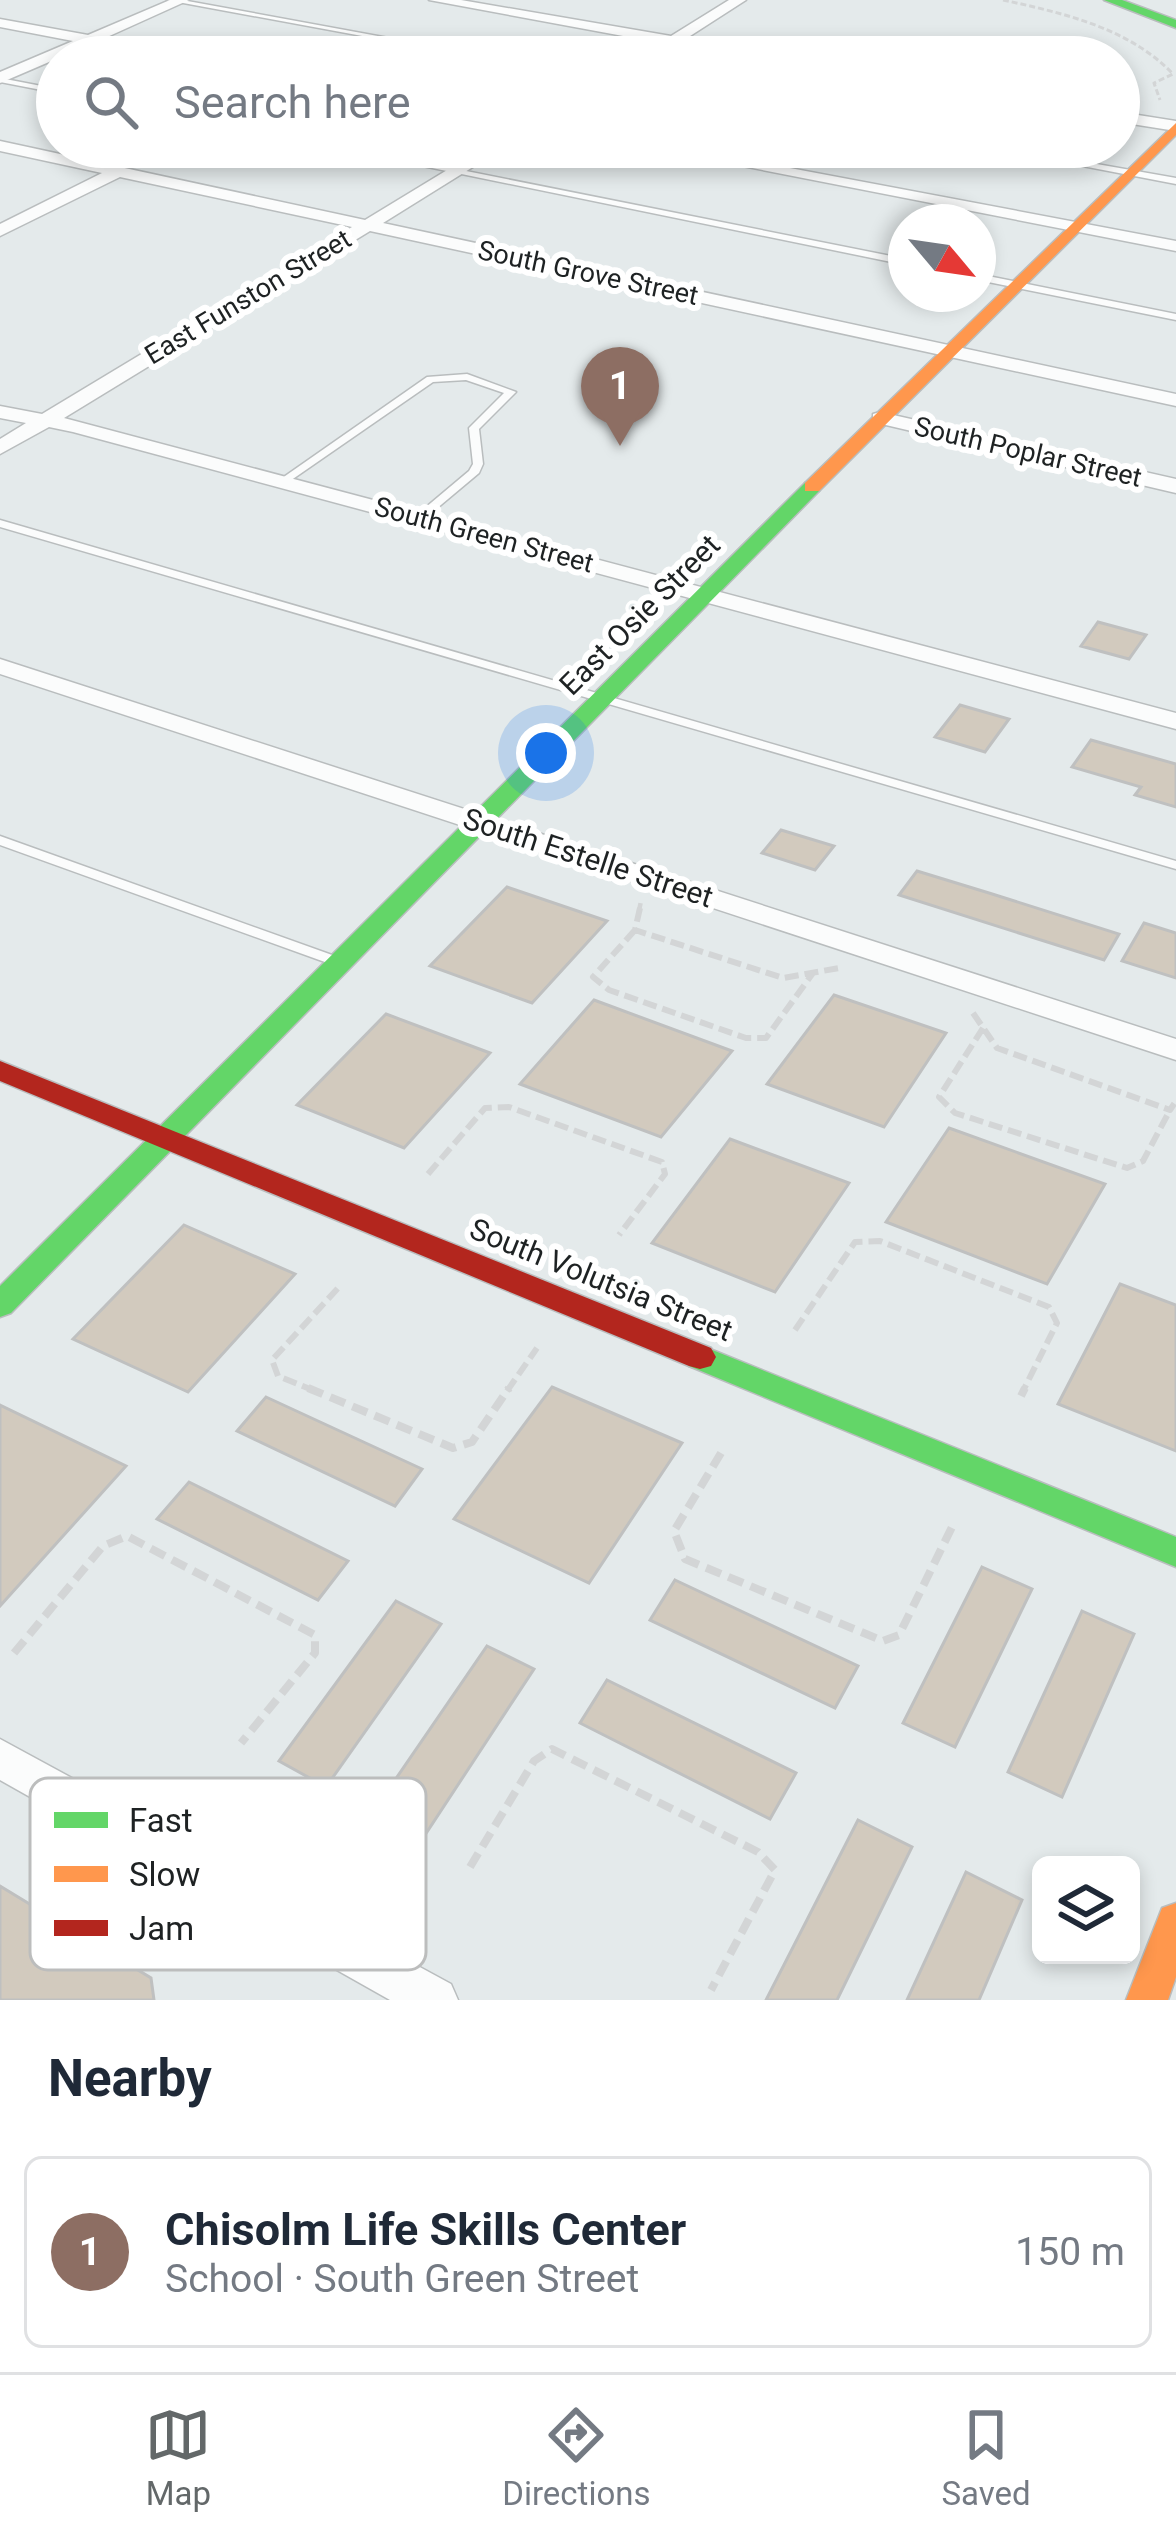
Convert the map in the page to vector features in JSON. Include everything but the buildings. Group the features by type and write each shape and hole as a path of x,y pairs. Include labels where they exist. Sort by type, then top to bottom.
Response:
{"main road":[{"path":"1110,0 1176,24"},
{"name":"East Osie Street","path":"1140,160 1172,120"},
{"name":"East Osie Street","path":"0,1305 1133,168"},
{"name":"South Volutsia Street","path":"0,1070 1176,1552"},
{"path":"1147,2000 1176,1922"}],"street":[{"path":"95,36 177,0"},
{"path":"436,0 650,36"},
{"path":"680,36 735,0"},
{"path":"0,22 72,36"},
{"path":"0,79 36,63"},
{"path":"1140,118 1172,120"},
{"name":"South Grove Street","path":"0,146 36,154"},
{"name":"South Grove Street","path":"99,168 1176,400"},
{"name":"East Funston Street","path":"0,448 463,168"},
{"path":"764,168 1176,246"},
{"path":"0,231 117,172"},
{"name":"South Green Street","path":"0,412 283,481 1176,721"},
{"name":"South Poplar Street","path":"880,418 1176,486"},
{"name":"South Estelle Street","path":"0,666 1174,1045"},
{"path":"0,1758 36,1778"},
{"path":"381,1970 435,2000"}],"lane":[{"path":"177,0 373,36"},
{"path":"0,79 36,87"},
{"path":"436,168 888,258"},
{"path":"1107,168 1176,181"},
{"path":"996,280 1176,317"},
{"path":"283,481 431,379 467,376 511,392 474,428 478,464 474,473 419,518"},
{"path":"0,523 1176,865"},
{"path":"0,840 340,963"}],"path":[{"path":"1003,0 1051,10 1113,36"},
{"path":"1140,48 1160,56 1173,74 1154,83 1172,120"},
{"path":"641,901 635,930 592,977 609,989 746,1038 766,1038 813,973"},
{"path":"635,930 783,978 842,968"},
{"path":"971,1010 998,1048 1170,1110"},
{"path":"983,1028 939,1097 955,1113 1127,1168 1143,1161 1176,1101"},
{"path":"428,1174 485,1108 508,1107 662,1162 665,1174 619,1235"},
{"path":"795,1330 855,1242 880,1241 1049,1307 1058,1323 1021,1396"},
{"path":"340,1286 272,1360 278,1376 453,1448 472,1442 537,1348"},
{"path":"721,1453 674,1531 685,1559 883,1641 899,1635 952,1527"},
{"path":"14,1654 104,1546 127,1536 315,1635 315,1653 241,1743"},
{"path":"470,1867 534,1761 552,1749 758,1852 775,1870 712,1990"}],"traffic: fast":[{"path":"1110,0 1176,24"},
{"path":"0,1305 812,487"},
{"path":"700,1357 1176,1552"}],"traffic: slow":[{"path":"1140,163 1176,127"},
{"path":"812,487 1135,168"},
{"path":"1147,2000 1176,1922"}],"traffic: jam":[{"path":"0,1070 700,1357"}],"place":[{"name":"Chisolm Life Skills Center","path":"620,446"}]}
